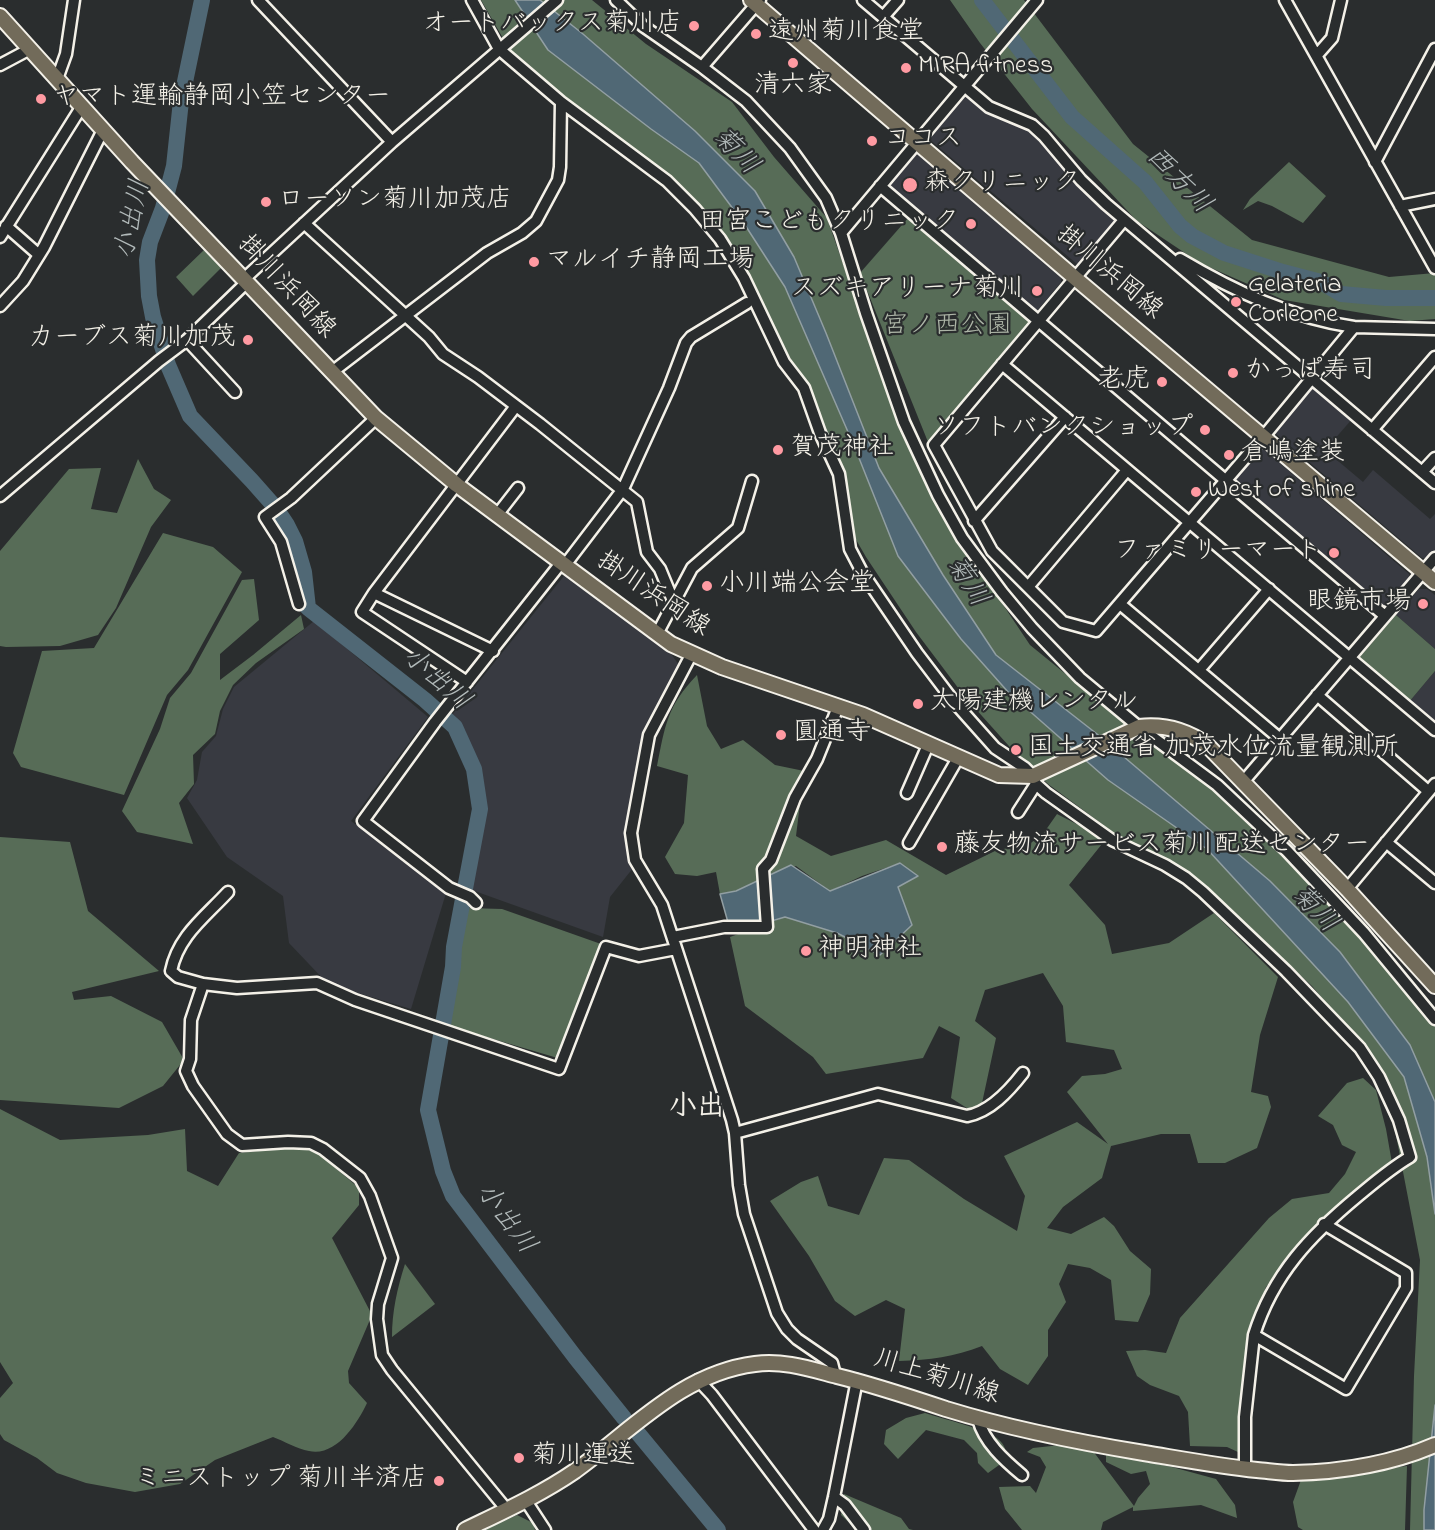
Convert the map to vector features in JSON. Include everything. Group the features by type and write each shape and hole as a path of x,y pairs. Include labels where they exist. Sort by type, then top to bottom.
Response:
{"main road":[{"name":"掛川浜岡線","path":"756,2 1075,278 1435,582"},
{"name":"掛川浜岡線","path":"0,16 103,130 376,418 457,485 671,644 691,655 863,716 999,775 1034,778 1138,728 1153,726 1177,729 1191,734 1207,745 1347,889 1435,986"},
{"name":"川上菊川線","path":"465,1530 526,1501 572,1473 671,1396 698,1380 728,1369 758,1363 789,1364 857,1380 978,1419 1077,1442 1245,1468 1301,1472 1374,1464 1435,1445"}],"street":[{"path":"57,79 66,54 74,0"},
{"path":"258,0 392,142"},
{"path":"472,0 501,48 561,102 667,181 720,239 744,278 784,362 804,388 820,433 839,474 850,549 862,572 911,646 955,703 995,748 1016,760 1034,778 1112,840 1165,865 1203,892 1336,1020 1373,1066 1399,1120 1410,1157 1393,1167 1324,1224 1299,1252 1272,1290 1254,1335 1245,1417 1245,1468"},
{"path":"0,496 186,340 303,223 392,142 557,0"},
{"path":"616,0 643,26 746,101 790,148 826,198 841,233 904,422 938,495 963,538 1002,592 1032,628 1080,678 1138,728 1217,785 1287,851 1364,933 1435,1019"},
{"path":"863,0 989,107 1032,125 1081,180 1124,220 1435,483"},
{"path":"883,17 898,0"},
{"path":"841,233 1037,0"},
{"path":"1286,0 1435,268"},
{"path":"1317,55 1332,38 1341,0"},
{"path":"702,67 756,2"},
{"path":"0,65 30,49"},
{"path":"1375,162 1435,49"},
{"path":"332,372 487,253 536,221 558,180 561,102"},
{"path":"5,228 82,106"},
{"path":"0,306 23,281 39,255 103,130"},
{"path":"880,186 1385,616"},
{"path":"1400,206 1435,199"},
{"path":"0,213 5,228 39,255"},
{"path":"1124,220 934,445 992,551 1063,622 1096,631 1226,481 1354,327"},
{"path":"303,223 406,315 443,354 478,377 637,502 647,552 660,569 674,603"},
{"path":"1152,242 1213,279 1251,297 1316,320 1354,327 1435,329"},
{"path":"473,900 453,891 363,822 435,722 623,489 669,388 686,344 692,337 747,303"},
{"path":"186,340 235,392"},
{"path":"1372,430 1435,357"},
{"path":"1002,364 1435,730"},
{"path":"467,682 362,612 516,406"},
{"path":"974,521 1065,417"},
{"path":"299,604 281,542 266,517 376,418"},
{"path":"1422,472 1435,458"},
{"path":"1028,587 1127,470"},
{"path":"657,634 692,568 738,528 752,481"},
{"path":"497,515 518,488"},
{"path":"1242,783 1435,558"},
{"path":"1199,670 1269,589"},
{"path":"374,593 493,651"},
{"path":"1120,604 1280,738"},
{"path":"691,655 649,735 631,833 634,860 662,905 735,1133 744,1214 777,1313 797,1340 832,1364 835,1375"},
{"path":"1317,695 1432,788 1347,889"},
{"path":"673,937 724,927 767,927 763,869 771,860 795,798 816,759 838,707"},
{"path":"907,793 928,745"},
{"path":"909,843 958,758"},
{"path":"1018,812 1034,778"},
{"path":"1386,842 1435,883"},
{"path":"228,892 187,933 172,964 171,971 178,977 203,984 237,988 317,983 355,1000 559,1069 606,947 639,956 676,949"},
{"path":"203,984 191,1020 190,1059 186,1071 192,1086 227,1134 242,1145 311,1143 323,1149 360,1178 370,1196 392,1258 378,1304 377,1319 382,1355 507,1510"},
{"path":"735,1133 878,1094 967,1116 976,1115 1009,1092 1023,1072"},
{"path":"1254,1335 1346,1389 1406,1288 1406,1274 1324,1224"},
{"path":"698,1380 712,1395 814,1530"},
{"path":"823,1530 829,1519 834,1497 857,1380"},
{"path":"978,1419 981,1430 998,1453 1022,1475"},
{"path":"834,1497 845,1505 864,1530"},
{"path":"526,1501 545,1530"}],"shaded area":[{"path":"968,93 1032,130 1117,218 1117,223 1083,264 1077,264 929,139 928,133 963,94"},
{"path":"911,154 917,154 1061,278 1061,282 1037,311 1032,312 887,188 887,182"},
{"path":"1311,386 1316,386 1353,418 1325,450 1363,482 1373,470 1430,519 1435,514 1435,552 1430,558 1422,558 1275,433 1275,429"},
{"path":"1262,448 1409,574 1410,581 1386,608 1381,609 1233,482 1233,477 1257,449"},
{"path":"564,576 669,651 681,668 652,723 641,771 633,868 610,897 603,937 469,889 484,802 483,780 465,730 452,715"},
{"path":"1419,589 1427,589 1435,595 1435,649 1396,615"},
{"path":"314,621 428,717 351,821 446,893 411,1009 328,984 289,943 283,896 227,857 187,798 197,780 202,752 216,736 223,709 234,687"},
{"path":"1435,671 1435,725 1409,702"}],"green space":[{"path":"481,0 592,0 646,44 732,102 774,157 827,218 904,439 963,545 1030,645 1126,723 1190,768 1259,829 1379,957 1433,1023 1435,1027 1435,1530 1410,1530 1420,1260 1384,1073 1312,986 1190,874 1125,841 1048,784 1017,755 965,697 916,632 851,531 843,474 738,259 712,220 661,169 594,120 512,54"},
{"path":"950,0 1024,0 1133,144 1252,240 1389,277 1435,273 1435,319 1410,321 1284,300 1200,263 1137,221 1032,109 980,43"},
{"path":"1289,162 1326,196 1303,223 1258,201 1243,210 1250,199"},
{"name":"宮ノ西公園","path":"909,217 1030,319 1030,324 928,442 860,273"},
{"path":"204,250 223,266 193,296 176,277"},
{"path":"138,459 154,489 171,500 151,527 116,608 98,635 60,646 0,646 0,551 69,469 101,468 91,509 117,513"},
{"path":"163,533 213,547 242,572 188,670 167,695 124,795 21,767 13,753 42,651 94,648"},
{"path":"254,579 259,620 220,654 220,680 301,615 304,629 256,663 233,685 220,711 215,734 193,755 194,784 179,803 193,844 137,832 122,811 160,729 170,698 191,673 242,580"},
{"path":"1396,615 1435,649 1435,671 1409,702 1360,662 1360,657"},
{"path":"697,675 707,726 721,749 743,740 775,765 804,771 796,836 831,856 886,840 946,875 997,850 1028,845 1043,834 1057,814 1106,839 1069,885 1105,925 1112,954 1169,943 1214,913 1278,977 1260,1035 1251,1092 1268,1096 1271,1107 1257,1148 1225,1163 1198,1163 1190,1134 1161,1134 1111,1146 1102,1178 1063,1207 1047,1228 1071,1234 1104,1217 1114,1226 1130,1251 1151,1269 1150,1294 1138,1322 1115,1320 1111,1280 1090,1268 1068,1264 1059,1284 1066,1302 1048,1330 1048,1356 1028,1385 1000,1369 982,1346 942,1357 899,1361 905,1309 886,1300 855,1316 835,1301 809,1256 770,1201 801,1182 818,1176 828,1206 859,1215 884,1158 909,1160 964,1199 1017,1231 1025,1196 1004,1156 1077,1122 1108,1144 1067,1092 1082,1076 1105,1074 1122,1069 1114,1050 1066,1042 1063,1006 1043,973 985,990 975,1021 996,1038 982,1103 970,1110 951,1098 960,1037 939,1026 923,1058 826,1074 813,1057 745,1006 730,937 785,917 837,933 880,955 898,887 917,876 900,863 862,876 830,891 796,866 736,891 720,894 716,872 697,876 675,874 665,857 684,823 688,775 657,766 662,739 673,707"},
{"path":"0,837 70,842 88,911 159,971 72,992 74,1000 111,996 162,1022 184,1060 163,1086 119,1108 0,1100"},
{"path":"467,908 502,909 601,944 561,1059 449,1026"},
{"path":"1363,1078 1376,1090 1392,1163 1330,1212 1266,1287 1249,1330 1238,1452 1227,1447 1190,1446 1188,1412 1179,1396 1150,1385 1137,1376 1126,1351 1145,1350 1166,1353 1180,1318 1269,1218 1292,1199 1329,1193 1345,1174 1356,1152 1342,1145 1333,1125 1318,1116 1347,1083"},
{"path":"0,1109 60,1140 148,1135 185,1129 187,1171 218,1186 239,1153 297,1147 314,1150 359,1188 359,1205 332,1238 372,1315 348,1371 349,1383 367,1403 358,1420 344,1437 337,1444 319,1452 300,1449 273,1437 215,1460 180,1484 135,1492 86,1483 57,1473 37,1458 4,1440 0,1434 0,1398 13,1383 0,1362"},
{"path":"405,1264 435,1304 392,1337 395,1301"},
{"path":"925,1413 975,1428 993,1436 1004,1446 1006,1460 988,1473 978,1463 977,1453 964,1440 926,1430 898,1459 884,1444 886,1430 906,1418"},
{"path":"1061,1445 1093,1451 1134,1506 1150,1484 1146,1471 1131,1474 1106,1462 1106,1454 1172,1467 1216,1479 1235,1505 1237,1518 1201,1505 1133,1511 1133,1507 1103,1522 1101,1530 1022,1530 1005,1509 999,1487 1030,1486 1036,1493 1046,1467 1040,1457 1027,1452 1033,1448"},
{"path":"1407,1466 1405,1530 1303,1530 1298,1527 1293,1502 1301,1480"},
{"path":"844,1494 901,1518 909,1529 913,1530 857,1530 841,1515"},
{"path":"517,1515 533,1523 535,1530 484,1530"}],"water":[{"path":"515,0 540,0 583,34 695,131 755,191 794,257 879,468 943,575 996,655 1097,734 1270,881 1340,952 1410,1045 1435,1102 1435,1214 1427,1157 1404,1077 1348,1002 1207,849 1108,780 1009,693 961,639 898,556 855,448 785,287 745,225 699,163 548,50"},
{"path":"900,863 918,876 898,887 912,925 880,955 837,933 785,917 731,933 720,894 736,891 791,865 830,891"},
{"path":"1435,1405 1435,1530 1424,1530 1424,1510"}],"waterway":[{"name":"小出川","path":"202,0 181,101 174,166 163,208 150,242 147,260 153,317 168,365 190,416 252,481 275,507 287,525 295,541 304,572 308,608 425,700 455,727 474,769 480,809 454,947 453,967 428,1110 443,1171 453,1196 624,1418"},
{"name":"西方川","path":"982,0 1072,117 1145,182 1180,226 1192,236 1224,253 1321,282 1341,294 1386,298 1435,298"},
{"name":"小出川","path":"637,1432 718,1530"}],"place":[{"name":"オートバックス菊川店","path":"694,26"},
{"name":"遠州菊川食堂","path":"756,34"},
{"name":"清六家","path":"793,63"},
{"name":"MIRA fitness","path":"906,68"},
{"name":"ヤマト運輸静岡小笠センター","path":"41,99"},
{"name":"ココス","path":"872,141"},
{"name":"森クリニック","path":"910,185"},
{"name":"ローソン菊川加茂店","path":"266,202"},
{"name":"田宮こどもクリニック","path":"971,224"},
{"name":"マルイチ静岡工場","path":"534,262"},
{"name":"スズキアリーナ菊川","path":"1037,291"},
{"name":"Gelateria Corleone","path":"1236,302"},
{"name":"カーブス菊川加茂","path":"248,340"},
{"name":"かっぱ寿司","path":"1233,373"},
{"name":"老虎","path":"1162,382"},
{"name":"ソフトバンクショップ","path":"1205,430"},
{"name":"賀茂神社","path":"778,450"},
{"name":"倉嶋塗装","path":"1229,455"},
{"name":"West of shine","path":"1196,492"},
{"name":"ファミリーマート","path":"1334,553"},
{"name":"小川端公会堂","path":"707,586"},
{"name":"眼鏡市場","path":"1423,604"},
{"name":"太陽建機レンタル","path":"918,704"},
{"name":"圓通寺","path":"781,735"},
{"name":"国土交通省 加茂水位流量観測所","path":"1016,750"},
{"name":"藤友物流サービス菊川配送センター","path":"942,847"},
{"name":"神明神社","path":"806,951"},
{"name":"菊川運送","path":"519,1458"},
{"name":"ミニストップ 菊川半済店","path":"439,1481"}],"district":[{"name":"小出","path":"697,1109"}],"water label":[{"name":"菊川","path":"734,153"},
{"name":"菊川","path":"965,583"},
{"name":"菊川","path":"1313,911"}]}
